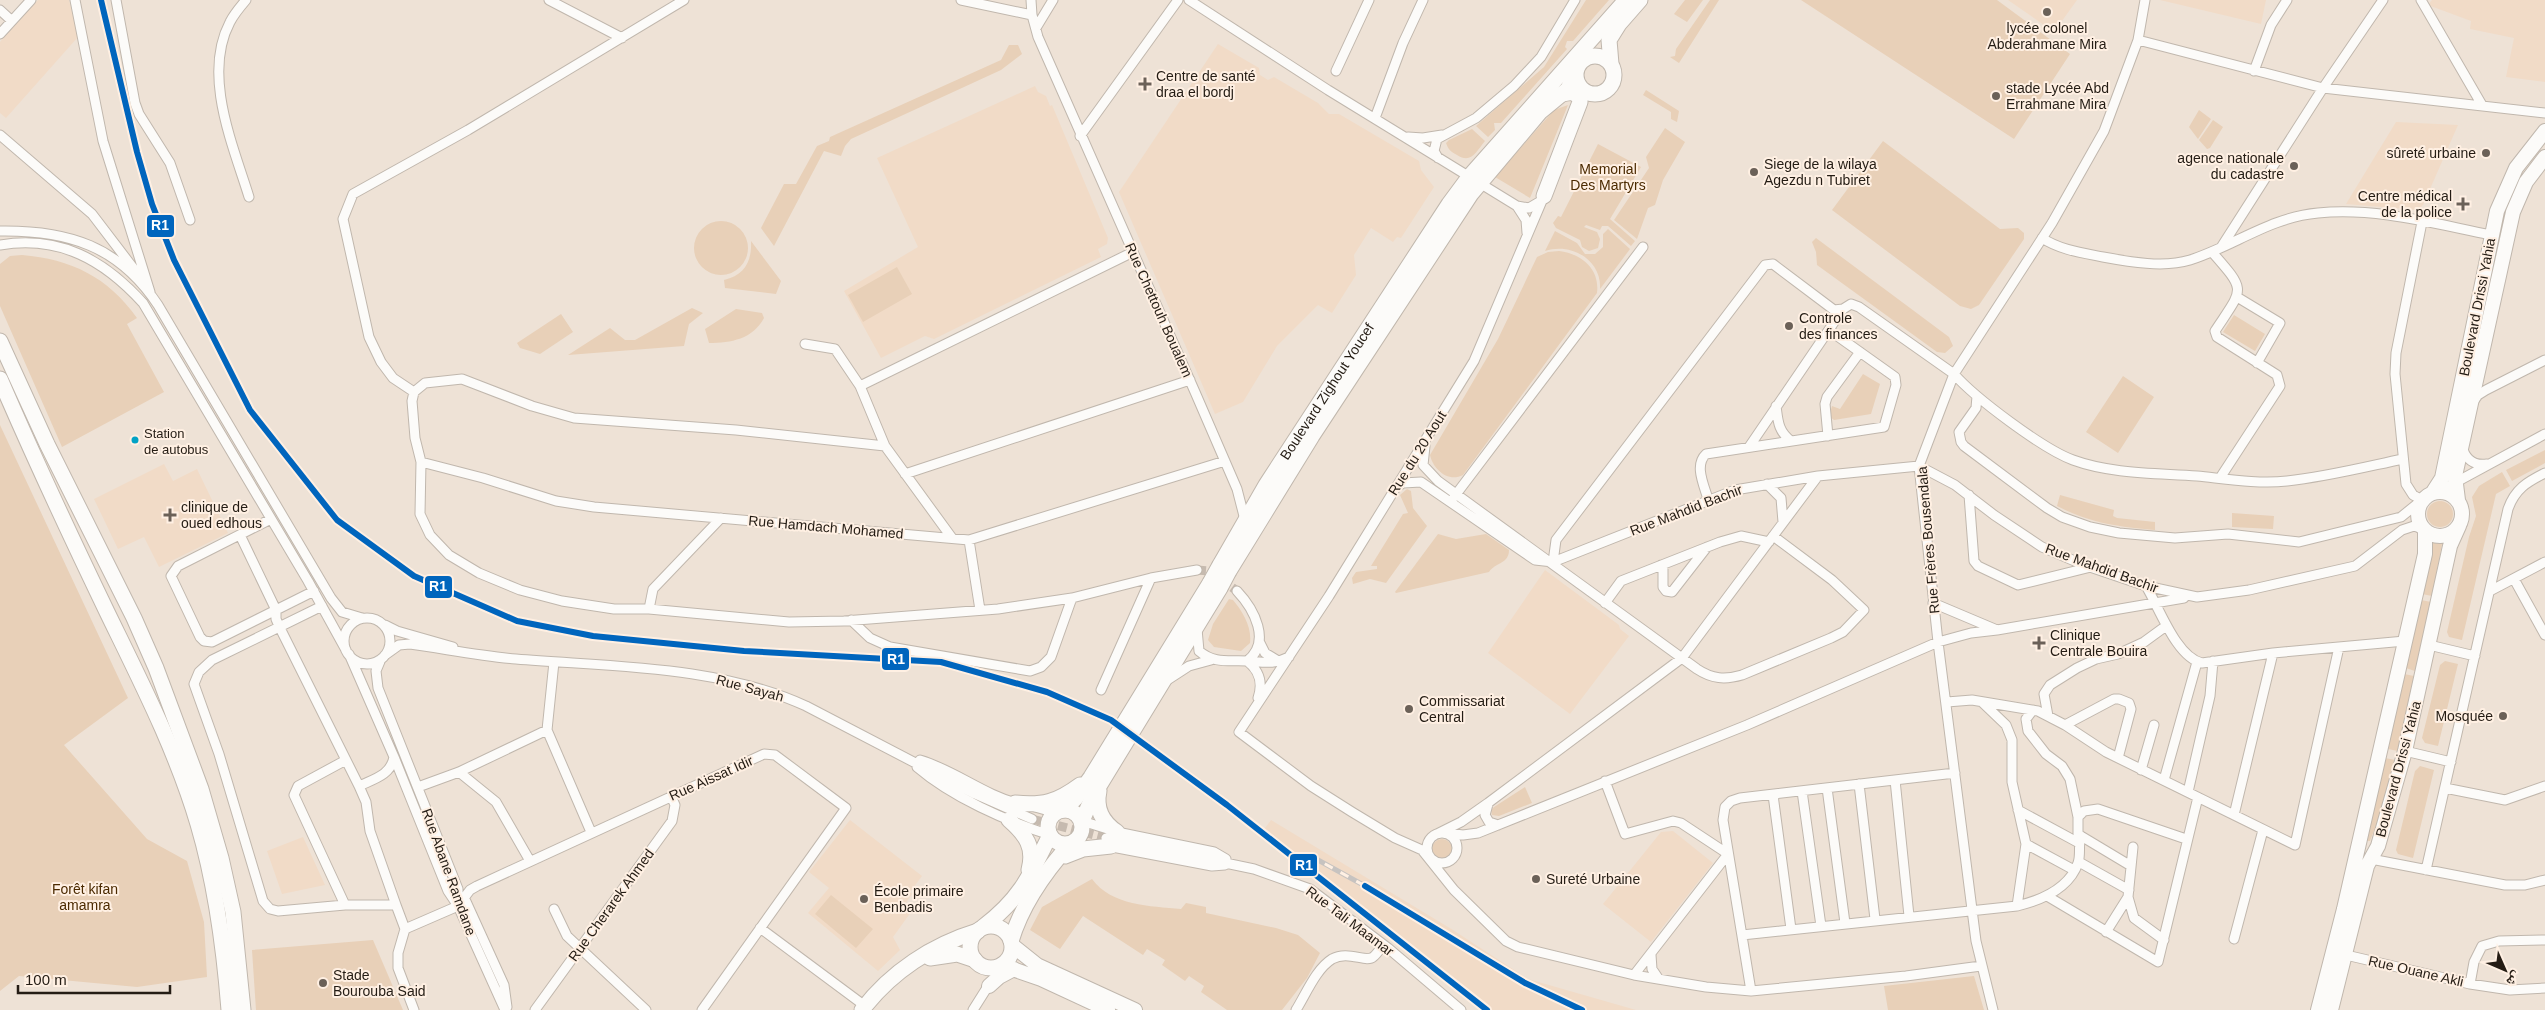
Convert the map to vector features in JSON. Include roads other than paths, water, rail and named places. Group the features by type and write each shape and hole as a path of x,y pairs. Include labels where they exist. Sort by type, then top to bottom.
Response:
{"main road":[{"name":"Boulevard Zighout Youcef","path":"1082,822 1096,781 1225,568 1473,185 1553,81 1626,0"},
{"path":"1577,116 1604,92 1614,80 1609,40 1619,24 1640,0"},
{"name":"Boulevard Zighout Youcef","path":"1225,568 1245,520 1266,485 1449,204 1473,185 1540,112 1570,85 1589,41"},
{"path":"1553,81 1568,68 1578,66 1585,58 1596,55 1611,64"},
{"path":"1578,66 1577,83 1580,88 1592,94 1604,92"},
{"path":"1544,196 1577,116 1580,98 1573,92 1562,94"},
{"name":"Boulevard Drissi Yahia","path":"2431,495 2442,478 2498,210 2516,168 2545,131"},
{"name":"Boulevard Drissi Yahia","path":"2459,503 2454,483 2461,445 2513,212 2526,182 2545,157"},
{"path":"0,342 43,436 134,618 156,668 201,789 219,849 234,912 243,1010"},
{"path":"0,379 41,474 157,713 184,780 208,860 219,911 229,1010"},
{"path":"2451,494 2459,503 2462,513 2459,526 2452,533 2443,536 2433,536 2424,530 2417,515 2431,495 2451,494"},
{"name":"Boulevard Drissi Yahia","path":"2331,1010 2371,859 2378,846 2391,805 2405,752 2450,546 2459,526"},
{"name":"Boulevard Drissi Yahia","path":"2318,1010 2344,909 2425,554 2424,530"},
{"name":"Boulevard Zighout Youcef","path":"1141,707 1161,686 1197,627 1215,585"},
{"name":"Boulevard Zighout Youcef","path":"1064,810 1096,781"},
{"path":"1015,803 1039,805 1053,801 1096,781 1100,815 1109,827 1111,839 1073,852 1051,865"},
{"path":"989,986 999,977 1010,957 1012,943 1023,909 1051,865 1082,833 1082,822 1075,813 1064,810 1058,812 1050,819 1048,830 1056,842 1070,844"},
{"path":"1009,820 1025,836 1030,847 1031,863 1029,877"},
{"path":"976,960 970,948 974,936 1012,903 1029,877 1050,835"},
{"path":"864,1008 886,981 909,964 980,929 1000,928 1012,943 1037,965 1134,1010"},
{"path":"909,964 935,957 957,954 976,960 986,967 1005,967 1041,979 1108,1010"}],"street":[{"path":"0,34 31,0"},
{"path":"75,0 103,141 150,294"},
{"path":"116,0 135,103 139,114 170,163 190,220"},
{"path":"246,0 230,22 224,39 220,94 225,118 249,197"},
{"path":"549,0 622,38"},
{"path":"414,392 393,378 381,362 369,337 342,219 353,194 468,130 684,0"},
{"path":"961,0 1032,15"},
{"name":"Rue Chettouh Boualem","path":"1031,0 1032,15 1036,28 1080,136 1225,461 1235,485 1245,520"},
{"path":"1036,28 1053,0"},
{"path":"1080,136 1178,0"},
{"path":"1189,0 1438,158 1473,185 1517,206 1534,206 1544,196"},
{"path":"1336,71 1369,0"},
{"path":"1375,118 1403,43 1423,0"},
{"name":"Rue Frères Bousendala","path":"1993,1010 1981,966 1973,910 1933,602 1919,466 1954,374 2042,238 2088,161 2104,130 2138,40 2145,0"},
{"path":"2254,71 2271,25 2287,0"},
{"path":"2222,246 2323,88 2383,0"},
{"path":"2421,0 2482,105"},
{"path":"1398,133 1416,138 1442,135 1476,118 1524,76 1550,44 1573,1"},
{"path":"0,10 12,21"},
{"path":"2138,40 2323,88 2545,112"},
{"path":"0,135 92,214 110,235 150,294 331,598 342,612 362,618 372,618 384,624 389,632 390,642 383,657 372,663 362,663 348,652 314,591 222,440 151,315 127,286 87,257 58,246 37,243 0,245"},
{"path":"1438,158 1434,151 1434,144 1442,135"},
{"name":"Rue du 20 Aout","path":"1408,843 1394,838 1336,802 1241,735 1240,729 1289,657 1474,361 1544,196"},
{"path":"1517,206 1526,220 1527,238"},
{"path":"2042,238 2053,245 2089,254 2147,262 2188,260 2212,252 2264,227 2301,215 2341,211 2367,213 2492,235"},
{"path":"2422,222 2396,353 2403,459 2407,488 2431,495"},
{"path":"0,231 38,232 70,238 102,250 117,261 150,294"},
{"path":"110,235 116,250 117,261"},
{"path":"1454,498 1642,247"},
{"path":"860,386 1133,252"},
{"path":"2212,252 2236,280 2239,288 2237,297 2215,334 2277,376 2280,386 2220,478"},
{"path":"1553,562 1556,540 1765,264 1773,264 1834,310 1843,309"},
{"path":"2237,297 2280,323 2257,363"},
{"path":"1749,447 1843,309 1847,305 1856,305 1954,374 1977,396 2059,454 2073,460 2116,469 2220,478 2287,481 2403,459"},
{"path":"1708,499 1700,466 1702,457 1706,454 1884,428 1896,382 1891,374 1829,330"},
{"path":"805,344 835,349 860,386 885,446 952,538"},
{"path":"1828,436 1825,404 1827,397 1860,352"},
{"path":"2470,408 2478,395 2545,360"},
{"path":"2478,371 2480,380 2487,384 2496,385"},
{"path":"885,446 736,430 574,418 532,406 462,379 425,383 414,392 412,405 421,462 420,514 430,535 449,555 479,573 520,590 554,599 614,609 649,609 789,622 851,620 980,610 1072,598 1151,578 1197,570"},
{"path":"905,474 1190,380"},
{"path":"1977,396 1976,408 1959,432 1961,442 2047,508 2062,517 2101,530 2175,538 2228,534 2299,542 2401,517 2431,495 2545,434"},
{"path":"1776,406 1778,424 1782,434 1791,441"},
{"path":"1427,439 1423,465 1454,498"},
{"path":"2461,445 2469,460 2476,464 2490,464"},
{"name":"Rue Hamdach Mohamed","path":"421,462 483,478 556,502 969,540 1225,461"},
{"path":"1410,464 1412,475 1416,480 1454,498 1553,562 1605,603 1682,658 1713,677 1732,678 1832,638 1843,632 1864,610 1832,580 1771,539 1741,536 1707,547 1622,581 1605,603"},
{"name":"Rue Mahdid Bachir","path":"1454,498 1535,560 1553,562 1708,499 1735,490 1818,476 1919,466 1955,484 1968,496 2027,539 2091,567 2146,586 2197,597 2249,590 2355,566 2402,530 2414,526 2424,530"},
{"path":"2426,870 2511,500 2522,485 2545,473"},
{"path":"2459,503 2462,486 2469,475"},
{"path":"1450,862 1440,864 1431,859 1427,850 1429,840 1434,835 1459,823 1488,803 1682,658 1818,476"},
{"path":"1395,488 1416,480"},
{"path":"1767,484 1781,498 1783,522"},
{"path":"1235,485 1245,495 1252,496 1266,485"},
{"path":"1968,496 1974,561 1978,566 2018,585 2091,567"},
{"path":"649,609 653,589 721,518"},
{"path":"271,519 178,566 171,576 204,641 212,642 314,591"},
{"path":"240,535 276,610 276,619 279,626 366,802 370,831 405,929 398,953 398,968 414,1010"},
{"path":"969,540 980,610"},
{"path":"1661,565 1663,569 1663,587 1669,592 1675,590 1707,547"},
{"path":"1684,556 1691,559 1693,567"},
{"path":"2490,591 2545,562"},
{"path":"1100,690 1151,578"},
{"path":"2514,578 2545,634"},
{"path":"2146,586 2156,602 2166,626 2182,648 2197,662 2405,641"},
{"path":"1237,591 1249,606 1256,619 1259,641 1265,653 1280,662"},
{"path":"1408,843 1447,833 1463,835 1478,833 1746,725 1938,642 1971,633 1998,630 2156,602 2197,597"},
{"path":"851,620 870,638 890,647 1030,671 1041,667 1051,657 1072,598"},
{"path":"1933,602 1998,630"},
{"path":"322,606 212,660 199,672 194,684 221,763 263,901 270,909 278,911 345,905 396,905"},
{"path":"362,618 353,623 347,630 344,640 394,756 448,891 458,906"},
{"name":"Rue Sayah","path":"384,624 397,631 470,653"},
{"path":"2048,716 2044,694 2050,685 2090,662 2118,654 2144,642 2166,626"},
{"path":"1197,627 1199,651 1211,660"},
{"path":"1247,661 1255,653 1259,641"},
{"name":"Rue Sayah","path":"383,657 400,645 410,644 470,653 680,673 760,688 806,706 1005,809 1032,819"},
{"path":"2429,645 2475,656"},
{"path":"1947,702 1972,700 2033,710 2048,716 2066,725 2118,758 2295,845 2339,647"},
{"path":"2234,815 2273,653"},
{"name":"Rue Abane Ramdane","path":"383,657 375,676 384,705 458,889 458,906 506,1010"},
{"path":"1161,686 1183,669 1211,660 1247,661 1263,664 1280,662 1289,657"},
{"path":"1247,661 1256,669 1260,676 1260,690 1256,706"},
{"path":"2188,792 2210,696 2213,661"},
{"path":"554,662 547,730 591,832"},
{"path":"2164,780 2197,662"},
{"path":"2066,725 2106,702 2119,699 2129,703 2131,709 2118,758"},
{"path":"1983,703 2006,725 2012,740 2012,782 2026,844 2017,906"},
{"path":"1742,935 1876,919 2017,906 2046,896 2061,886 2076,866 2080,839 2078,834 2078,817 2070,778 2066,770 2046,754 2028,731 2026,719 2033,710"},
{"path":"2141,770 2154,725"},
{"path":"418,787 459,772 547,730"},
{"path":"2405,752 2451,762"},
{"name":"Rue Aissat Idir","path":"467,893 591,832 769,753 781,759 846,808 702,1010"},
{"path":"902,755 935,764 978,788 1015,803 1049,811 1064,810"},
{"path":"902,755 928,777 1009,820 1050,835"},
{"path":"382,776 393,764 394,756"},
{"path":"345,905 294,795 298,786 346,760"},
{"path":"459,772 496,802 530,861"},
{"path":"1751,990 1723,820 1725,807 1731,801 1740,798 1955,773"},
{"path":"359,786 382,776 394,776 403,780"},
{"path":"1895,780 1909,916"},
{"path":"1605,781 1625,834 1673,821 1681,823 1728,854"},
{"path":"1859,784 1876,919"},
{"path":"2445,788 2505,800 2545,786"},
{"path":"1827,788 1845,923"},
{"path":"1802,792 1821,926"},
{"path":"1774,795 1791,929"},
{"name":"Rue Cherarek Ahmed","path":"535,1010 672,821 675,805 671,796"},
{"path":"2046,896 2158,962 2186,839 2198,797"},
{"path":"1488,803 1484,815 1489,822 1498,825"},
{"path":"2078,817 2084,811 2098,809 2186,839"},
{"path":"2018,810 2080,839 2131,866"},
{"path":"1082,822 1111,839 1212,866 1235,864"},
{"path":"1459,823 1455,830 1463,835"},
{"path":"2234,939 2263,830"},
{"path":"1447,833 1455,840 1458,850"},
{"path":"1448,883 1446,874 1450,862 1458,850 1478,833"},
{"path":"1070,844 1111,839 1214,852 1235,864"},
{"path":"1408,843 1422,850 1448,883 1511,945 1634,975 1706,987 1751,990 1906,976 1981,966"},
{"path":"2026,844 2076,866 2128,893"},
{"path":"2133,847 2128,893 2134,918 2164,940"},
{"path":"1634,975 1728,854"},
{"path":"2371,859 2505,885 2525,886 2545,880"},
{"name":"Rue Tali Maamar","path":"1235,864 1278,876 1310,889 1384,945 1461,1010"},
{"path":"458,889 467,893 504,985 506,1010"},
{"path":"405,929 458,906 467,893"},
{"path":"2106,932 2128,893"},
{"path":"554,909 567,936 581,947 646,1010"},
{"path":"760,928 864,1008"},
{"path":"2470,984 2474,962 2482,946 2499,941 2545,940"},
{"path":"1296,1010 1320,972 1333,959 1352,954 1367,960 1372,958 1384,945"},
{"path":"1651,955 1652,969 1658,978"},
{"name":"Rue Ouane Akli","path":"2346,955 2470,984 2510,990 2545,988"},
{"path":"973,1010 989,986"}],"tunnel":[{"path":"1197,570 1210,571 1237,591"},
{"path":"1032,819 1106,838"}],"railway":[{"path":"1309,855 1403,907 1525,983 1582,1010"}],"place":[{"name":"lycée colonel Abderahmane Mira","path":"2047,12"},
{"name":"Centre de santé draa el bordj","path":"1145,84"},
{"name":"stade Lycée Abd Errahmane Mira","path":"1996,96"},
{"name":"sûreté urbaine","path":"2486,153"},
{"name":"agence nationale du cadastre","path":"2294,166"},
{"name":"Siege de la wilaya Agezdu n Tubiret","path":"1754,172"},
{"name":"Centre médical de la police","path":"2463,204"},
{"name":"Controle des finances","path":"1789,326"},
{"name":"Station de autobus","path":"135,440"},
{"name":"clinique de oued edhous","path":"170,515"},
{"name":"Clinique Centrale Bouira","path":"2039,643"},
{"name":"Commissariat Central","path":"1409,709"},
{"name":"Mosquée","path":"2503,716"},
{"name":"Sureté Urbaine","path":"1536,879"},
{"name":"École primaire Benbadis","path":"864,899"},
{"name":"Stade Bourouba Said","path":"323,983"}],"park label":[{"name":"Memorial Des Martyrs","path":"1608,177"},
{"name":"Forêt kifan amamra","path":"85,898"}]}
